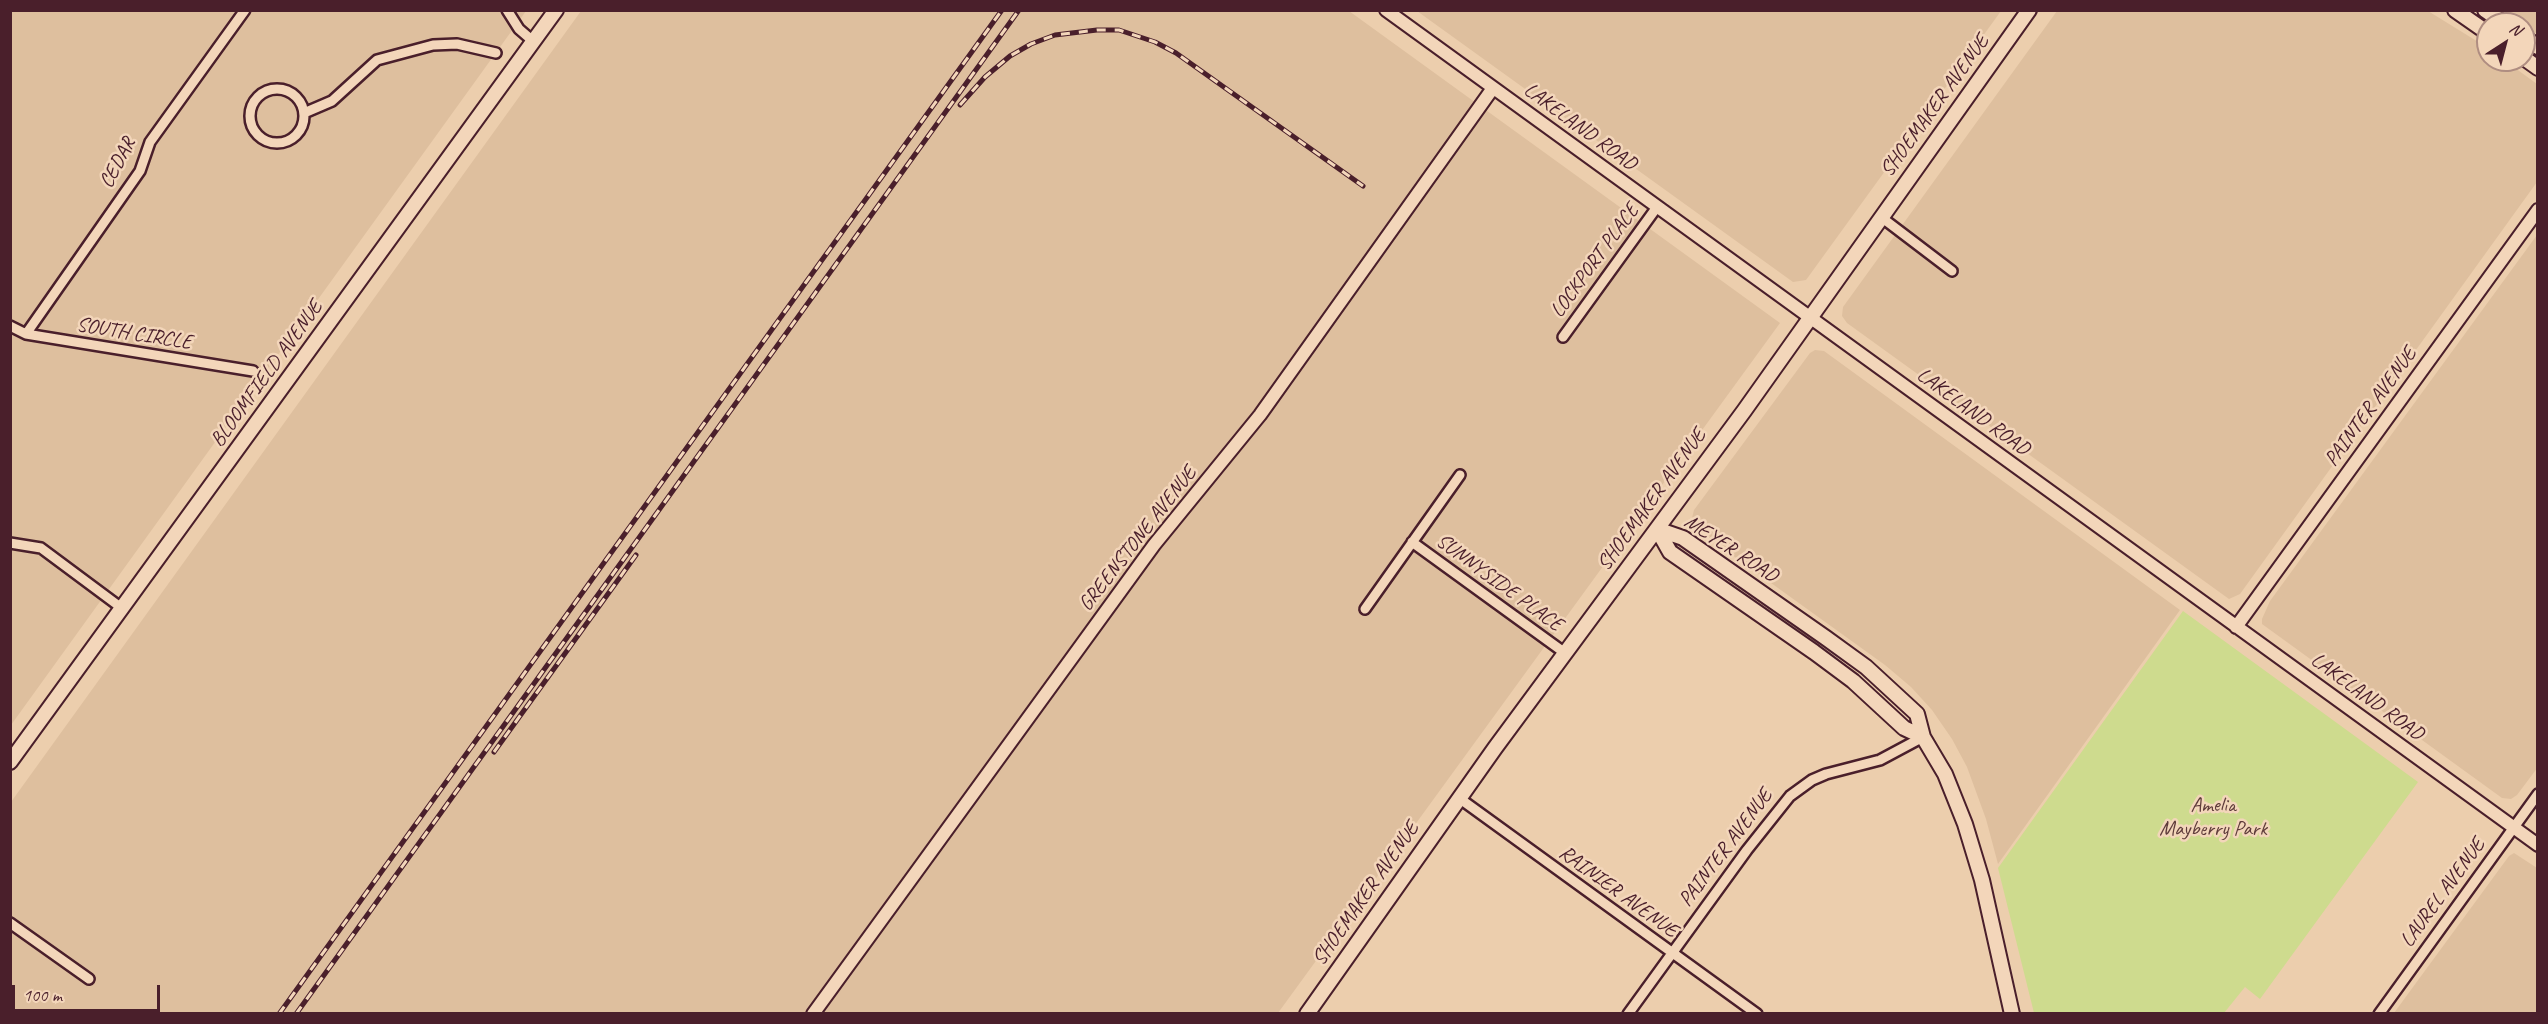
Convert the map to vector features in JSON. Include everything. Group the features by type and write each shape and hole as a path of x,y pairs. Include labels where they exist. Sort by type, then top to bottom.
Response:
{"main road":[{"name":"BLOOMFIELD AVENUE","path":"10,762 556,10"},
{"name":"SHOEMAKER AVENUE","path":"1307,1014 1459,798 1657,529 2029,10"},
{"path":"2455,10 2476,25"},
{"name":"MEYER ROAD","path":"1657,529 1683,538 1826,638 1866,667 1917,714 1923,737 1946,774 1965,824 1982,880 2012,1014"},
{"name":"MEYER ROAD","path":"1657,529 1670,552 1814,652 1853,681 1904,728 1923,737"},
{"path":"1814,652 1826,638"}],"street":[{"name":"CEDAR","path":"26,334 140,171 150,142 245,10"},
{"path":"507,10 519,29 534,42"},
{"name":"LAKELAND ROAD","path":"1386,10 2538,845"},
{"path":"304,113 332,101 377,60 433,45 457,44 496,53"},
{"name":"GREENSTONE AVENUE","path":"813,1014 1154,545 1260,415 1493,88"},
{"path":"275,89 283,90 297,98 304,113 300,131 285,142 275,143 258,136 250,119 254,101 267,91 275,89"},
{"name":"LOCKPORT PLACE","path":"1563,337 1657,207"},
{"name":"PAINTER AVENUE","path":"2236,627 2538,210"},
{"path":"1881,217 1952,271"},
{"name":"SOUTH CIRCLE","path":"10,326 26,334 253,372"},
{"name":"SUNNYSIDE PLACE","path":"1365,609 1461,475"},
{"name":"SUNNYSIDE PLACE","path":"1412,542 1565,653"},
{"path":"10,543 41,548 123,609"},
{"name":"PAINTER AVENUE","path":"1628,1014 1747,850 1790,796 1819,777 1880,760 1923,737"},
{"name":"LAUREL AVENUE","path":"2379,1014 2538,794"},
{"name":"RAINIER AVENUE","path":"1459,798 1757,1014"},
{"path":"10,922 89,979"}],"shaded area":[{"path":"2001,10 1806,280 1793,282 1417,11"},
{"path":"11,11 526,11 11,725"},
{"path":"581,11 1349,11 1780,323 1278,1013 11,1014 11,802"},
{"path":"2057,11 2428,11 2476,41 2476,72 2520,72 2537,84 2537,182 2240,594 2229,599 1847,323 1842,316 1843,307"},
{"path":"2503,11 2537,11 2537,34 2536,12"},
{"path":"2537,235 2538,767 2517,795 2511,799 2502,798 2262,624 2262,619 2270,601"},
{"path":"1815,350 1824,351 2180,610 1998,864 1986,819 1967,767 1952,739 1932,710 1911,687 1885,665 1696,529 1691,522 1694,510 1810,353"},
{"path":"2514,853 2537,868 2537,1013 2394,1013 2509,856"}],"green space":[{"name":"Amelia Mayberry Park","path":"2183,611 2418,782 2260,999 2245,987 2224,1013 2034,1013 1998,868"}],"railway":[{"path":"279,1014 1002,10"},
{"path":"296,1014 1019,10"},
{"path":"960,105 985,77 1010,56 1031,44 1055,35 1119,30 1155,42 1176,53 1363,186"},
{"path":"494,752 636,555"}]}
